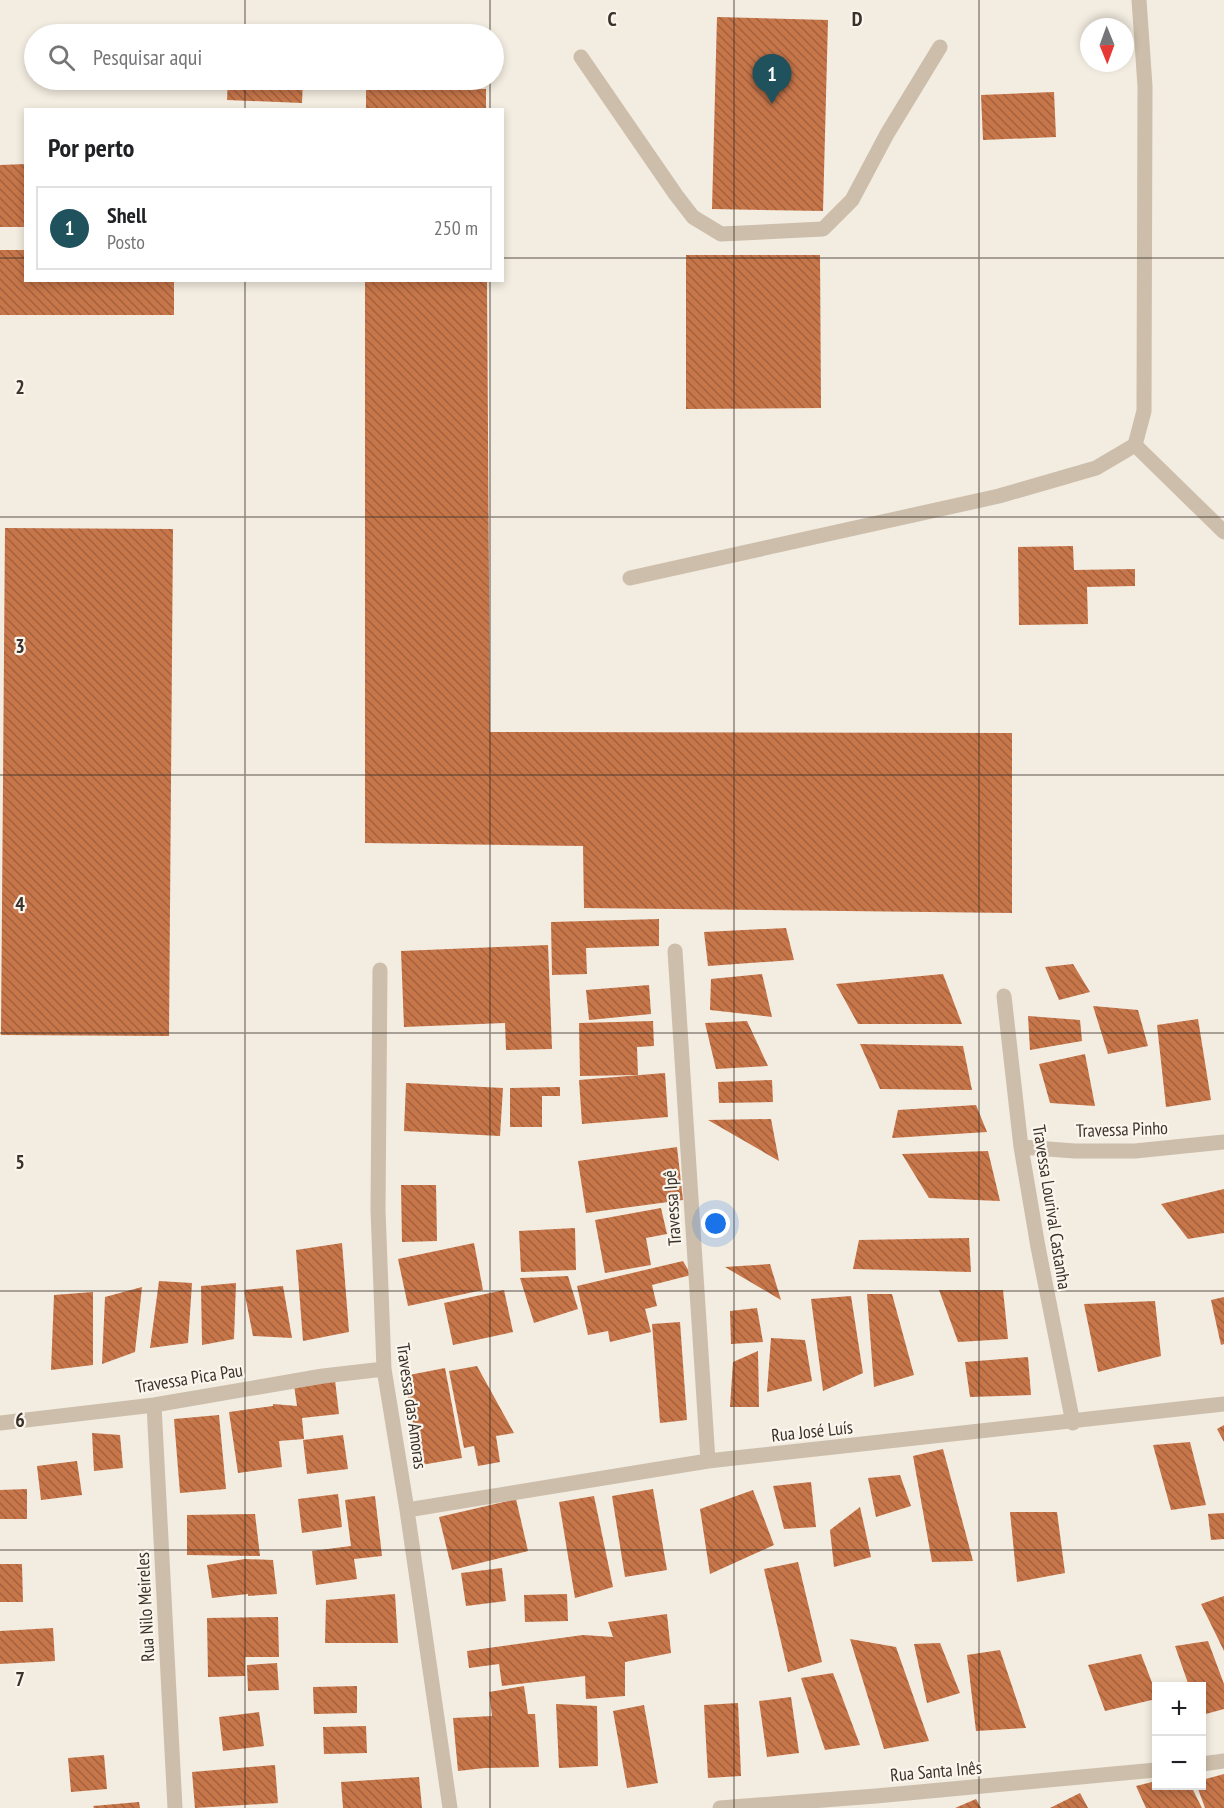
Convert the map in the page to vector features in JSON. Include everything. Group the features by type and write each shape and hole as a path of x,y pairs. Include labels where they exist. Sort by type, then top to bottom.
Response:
{"street":[{"path":"630,579 999,496 1096,468 1135,445 1144,411 1145,98 1139,0"},
{"path":"581,57 693,217 721,234 823,229 852,201 887,134 940,47"},
{"path":"1135,445 1224,532"},
{"name":"Travessa Ipê","path":"675,951 708,1461"},
{"name":"Travessa das Amoras","path":"380,970 378,1210 384,1368 450,1808"},
{"name":"Travessa Lourival Castanha","path":"1004,996 1021,1147 1038,1247 1073,1423"},
{"name":"Travessa Pinho","path":"1021,1147 1075,1151 1135,1151 1224,1142"},
{"name":"Travessa Pica Pau","path":"0,1423 153,1405 322,1376 384,1368"},
{"name":"Rua José Luís","path":"407,1510 708,1461 1073,1423 1224,1404"},
{"name":"Rua Nilo Meireles","path":"153,1405 174,1808"},
{"path":"1206,1763 1224,1761"},
{"name":"Rua Santa Inês","path":"720,1808 1152,1770"}],"building":[{"path":"717,17 828,20 823,211 712,209"},
{"path":"228,90 303,90 302,103 227,100"},
{"path":"366,90 486,90 486,108 366,108"},
{"path":"1054,92 1056,137 983,140 981,95"},
{"path":"24,164 24,227 0,227 0,165"},
{"path":"0,250 24,250 24,282 174,282 174,315 0,315"},
{"path":"686,255 820,255 821,408 686,409"},
{"path":"365,282 487,282 490,732 1012,733 1012,913 584,908 583,846 365,843"},
{"path":"5,528 173,529 169,1036 1,1035"},
{"path":"1073,546 1074,570 1135,569 1135,586 1087,587 1088,624 1019,625 1018,547"},
{"path":"659,919 659,946 586,948 587,974 552,975 551,922"},
{"path":"786,928 794,960 708,966 704,932"},
{"path":"548,945 552,1049 506,1050 505,1023 404,1027 401,951"},
{"path":"1073,964 1090,992 1059,1000 1045,967"},
{"path":"762,974 772,1017 710,1010 711,979"},
{"path":"943,974 962,1024 858,1024 836,984"},
{"path":"649,985 651,1014 589,1020 586,990"},
{"path":"1093,1006 1138,1010 1148,1046 1108,1054"},
{"path":"1028,1016 1080,1020 1082,1041 1030,1050"},
{"path":"1198,1019 1211,1100 1166,1107 1157,1025"},
{"path":"653,1021 654,1046 637,1047 638,1075 580,1076 579,1023"},
{"path":"747,1021 768,1066 716,1069 705,1023"},
{"path":"860,1044 963,1046 972,1090 880,1089"},
{"path":"1085,1054 1095,1106 1050,1103 1039,1064"},
{"path":"665,1073 668,1117 582,1124 579,1080"},
{"path":"772,1080 773,1102 719,1103 718,1082"},
{"path":"406,1083 503,1088 500,1136 404,1131"},
{"path":"560,1087 560,1096 542,1096 542,1127 510,1127 510,1088"},
{"path":"976,1105 987,1132 892,1138 898,1110"},
{"path":"771,1119 779,1161 708,1120"},
{"path":"677,1147 683,1200 586,1213 578,1161"},
{"path":"988,1151 1000,1201 929,1198 902,1154"},
{"path":"401,1185 436,1185 437,1241 402,1242"},
{"path":"1224,1189 1224,1233 1188,1239 1161,1204"},
{"path":"661,1208 667,1234 646,1238 651,1265 605,1273 595,1220"},
{"path":"575,1228 576,1270 521,1272 519,1231"},
{"path":"969,1238 971,1272 853,1269 859,1240"},
{"path":"342,1243 349,1332 303,1341 296,1250"},
{"path":"474,1243 483,1290 408,1306 398,1259"},
{"path":"683,1261 691,1275 652,1285 657,1306 645,1309 651,1332 610,1342 608,1331 588,1335 577,1286"},
{"path":"770,1264 781,1300 725,1267"},
{"path":"568,1276 578,1309 534,1323 520,1278"},
{"path":"159,1281 192,1283 188,1343 150,1348"},
{"path":"236,1283 234,1339 202,1345 201,1286"},
{"path":"283,1286 292,1338 253,1336 244,1290"},
{"path":"142,1287 135,1352 102,1364 105,1297"},
{"path":"504,1290 513,1332 453,1345 444,1303"},
{"path":"939,1290 1003,1290 1008,1339 958,1342"},
{"path":"93,1292 93,1365 51,1370 54,1295"},
{"path":"867,1294 892,1294 914,1375 874,1387"},
{"path":"851,1296 863,1373 823,1391 811,1299"},
{"path":"1224,1297 1224,1344 1221,1345 1211,1300"},
{"path":"1155,1301 1161,1356 1098,1372 1084,1304"},
{"path":"757,1308 763,1342 731,1344 730,1311"},
{"path":"680,1322 687,1420 660,1423 652,1324"},
{"path":"771,1338 805,1340 812,1381 767,1392"},
{"path":"758,1351 759,1407 730,1407 733,1362"},
{"path":"1028,1357 1031,1395 970,1397 965,1362"},
{"path":"477,1366 514,1433 496,1436 500,1462 478,1466 474,1446 464,1448 449,1371"},
{"path":"445,1368 462,1458 421,1465 404,1376"},
{"path":"335,1380 339,1414 302,1418 304,1439 279,1441 282,1467 238,1473 229,1412 273,1406 273,1404 297,1406 294,1385"},
{"path":"219,1415 226,1489 180,1493 174,1419"},
{"path":"1224,1425 1224,1442 1217,1429"},
{"path":"92,1433 120,1435 123,1468 94,1471"},
{"path":"343,1435 348,1469 307,1474 303,1440"},
{"path":"1190,1442 1206,1505 1171,1510 1153,1445"},
{"path":"943,1449 973,1561 932,1562 913,1456"},
{"path":"77,1461 82,1495 41,1500 37,1466"},
{"path":"900,1475 911,1506 876,1517 868,1478"},
{"path":"811,1482 816,1527 784,1529 773,1486"},
{"path":"27,1489 27,1519 0,1519 0,1490"},
{"path":"653,1489 667,1570 625,1577 612,1496"},
{"path":"753,1490 774,1545 710,1574 700,1509"},
{"path":"338,1494 342,1527 302,1533 298,1499"},
{"path":"375,1496 382,1556 354,1559 357,1579 316,1585 312,1551 351,1546 345,1500"},
{"path":"594,1496 613,1587 575,1598 559,1502"},
{"path":"516,1499 528,1551 452,1570 439,1517"},
{"path":"860,1507 871,1557 834,1567 830,1530"},
{"path":"1010,1512 1057,1512 1065,1573 1017,1582"},
{"path":"1224,1513 1224,1539 1211,1540 1208,1514"},
{"path":"255,1514 260,1556 187,1555 187,1515"},
{"path":"245,1559 273,1560 277,1594 212,1598 207,1565"},
{"path":"798,1562 822,1662 788,1672 764,1569"},
{"path":"0,1564 22,1564 23,1602 0,1602"},
{"path":"502,1568 506,1601 466,1606 461,1573"},
{"path":"395,1594 398,1643 325,1643 326,1600"},
{"path":"567,1594 568,1621 525,1622 524,1595"},
{"path":"1224,1596 1224,1651 1201,1604"},
{"path":"667,1614 671,1653 625,1662 625,1696 586,1699 585,1676 502,1686 499,1664 469,1668 467,1651 583,1635 613,1637 608,1622"},
{"path":"278,1617 279,1657 245,1657 245,1676 208,1677 207,1618"},
{"path":"53,1628 55,1661 0,1664 0,1631"},
{"path":"850,1639 896,1647 929,1741 884,1749"},
{"path":"1208,1641 1224,1684 1224,1709 1206,1714 1206,1682 1188,1682 1175,1646"},
{"path":"940,1643 960,1693 927,1703 914,1644"},
{"path":"1000,1650 1026,1728 976,1731 967,1655"},
{"path":"1141,1654 1152,1683 1152,1700 1105,1711 1088,1665"},
{"path":"277,1663 279,1690 248,1691 247,1665"},
{"path":"833,1673 860,1745 825,1750 801,1678"},
{"path":"357,1686 357,1713 314,1714 313,1687"},
{"path":"524,1686 528,1714 535,1714 539,1767 458,1771 453,1718 492,1716 489,1692"},
{"path":"791,1697 799,1753 767,1757 759,1701"},
{"path":"738,1703 741,1776 708,1778 704,1705"},
{"path":"556,1704 597,1706 598,1766 559,1768"},
{"path":"644,1705 658,1783 627,1788 613,1711"},
{"path":"259,1712 264,1746 223,1751 219,1717"},
{"path":"366,1726 367,1753 324,1754 323,1727"},
{"path":"104,1755 107,1789 71,1792 68,1758"},
{"path":"275,1765 278,1803 195,1808 192,1772"},
{"path":"1224,1774 1224,1808 1205,1808 1198,1790 1206,1790 1206,1779"},
{"path":"419,1777 422,1808 343,1808 341,1782"},
{"path":"1152,1782 1152,1790 1193,1790 1202,1808 1146,1808 1136,1786"},
{"path":"1080,1793 1088,1808 1050,1808"},
{"path":"976,1799 981,1808 955,1808"},
{"path":"139,1802 140,1808 94,1808 93,1806"}],"place":[{"name":"Shell","path":"772,104"}]}
